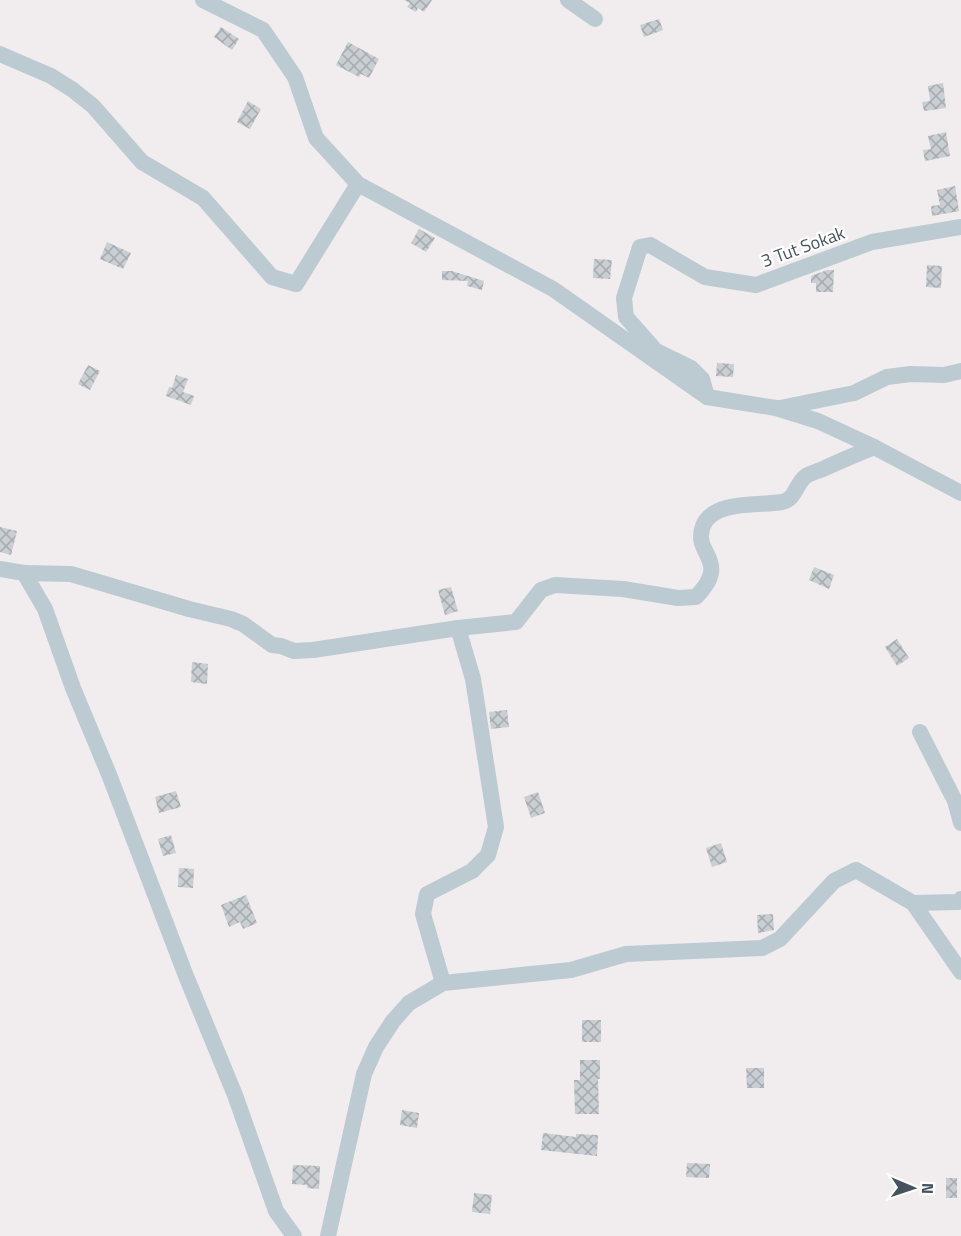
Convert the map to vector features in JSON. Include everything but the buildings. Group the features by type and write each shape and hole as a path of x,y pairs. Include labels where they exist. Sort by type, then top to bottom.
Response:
{"street":[{"path":"203,0 263,30 295,76 316,138 358,184 553,289 706,397 776,408 818,421 874,447 961,493"},
{"path":"568,0 595,19"},
{"path":"0,54 51,76 87,101 142,162 203,198 272,277 296,284 358,184"},
{"name":"3 Tut Sokak","path":"706,397 702,379 691,368 656,351 626,317 624,298 640,247 650,246 705,277 756,285 872,242 961,227"},
{"path":"776,408 854,393 887,377 911,374 944,375 961,371"},
{"path":"0,569 24,573 71,574 231,619 243,624 272,645 294,651 516,622 541,590 555,585 623,589 678,598 696,597 707,586 712,575 711,563 702,542 703,527 713,513 737,506 785,501 792,497 806,476 874,447"},
{"path":"24,573 45,609 73,688 110,777 186,976 236,1095 276,1211 294,1236"},
{"path":"443,983 423,914 427,894 471,871 488,855 496,827 472,679 458,628"},
{"path":"920,732 955,801 961,823"},
{"path":"328,1236 364,1074 376,1047 393,1021 409,1003 443,983 571,969 626,954 762,948 780,939 834,881 856,870 913,903 961,972"},
{"path":"913,903 958,903 961,900"}]}
